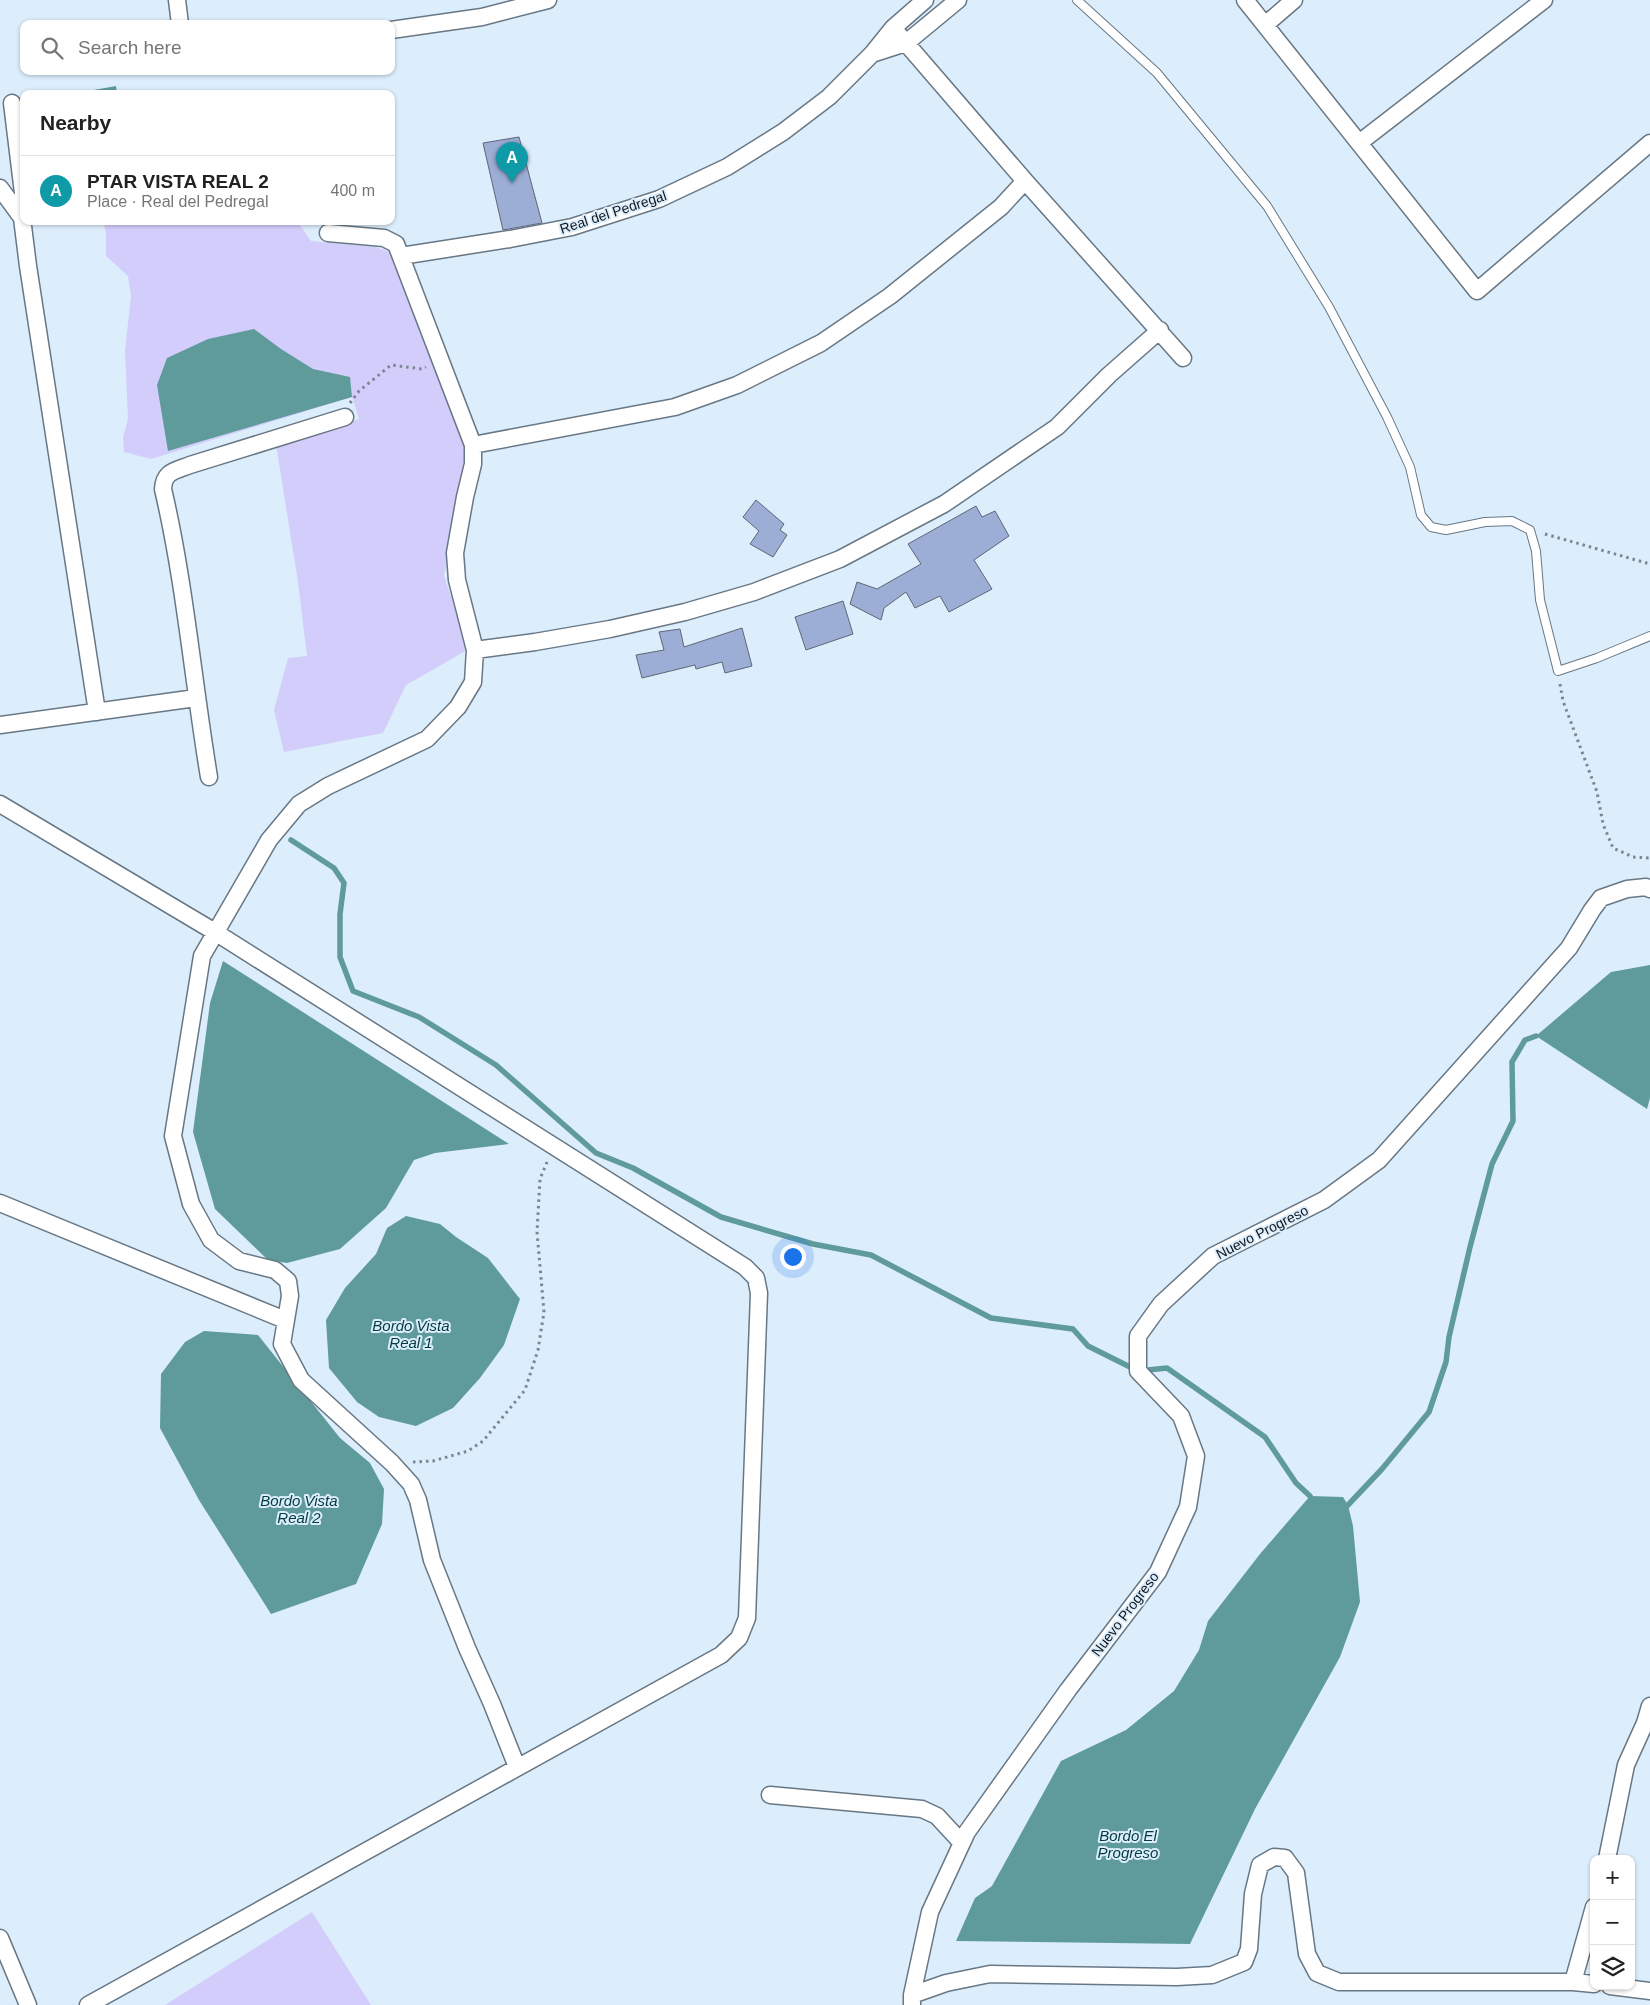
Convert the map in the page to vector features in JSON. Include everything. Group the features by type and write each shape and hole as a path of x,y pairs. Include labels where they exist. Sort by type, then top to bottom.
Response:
{"street":[{"path":"177,0 180,20"},
{"path":"395,29 482,17 548,0"},
{"name":"Real del Pedregal","path":"401,256 510,239 572,226 659,199 727,166 783,132 829,97 872,54 893,28 925,0"},
{"path":"872,54 906,42 958,0"},
{"path":"1245,0 1477,292 1650,142"},
{"path":"1265,25 1294,0"},
{"path":"1359,143 1544,0"},
{"path":"893,28 1025,181 1183,358"},
{"path":"12,102 20,167"},
{"path":"473,445 675,407 737,385 822,343 890,296 1001,207 1025,181"},
{"path":"0,188 6,193 20,215"},
{"path":"23,225 98,712"},
{"path":"328,233 384,238 396,244 473,445 473,464 455,553 457,580 475,650 473,682 458,707 427,739 328,786 299,804 268,840 202,956 173,1136 191,1204 211,1240 239,1261 275,1270 288,1281 290,1296 282,1344 300,1380 392,1463 411,1484 418,1500 432,1560 517,1767"},
{"path":"475,650 610,629 685,612 754,592 840,559 944,504 1057,427 1109,375 1160,330"},
{"path":"209,777 196,698 184,604 163,489 164,480 169,474 190,465 345,417"},
{"path":"0,725 196,698"},
{"path":"0,804 215,932 745,1267 756,1278 759,1293 747,1618 739,1638 721,1655 88,2005"},
{"name":"Nuevo Progreso","path":"912,2000 930,1912 967,1832 1068,1690 1158,1572 1188,1506 1196,1456 1181,1416 1138,1371 1138,1336 1161,1304 1213,1256 1324,1200 1379,1160 1569,948 1601,898 1627,889 1646,887 1650,889"},
{"path":"0,1203 285,1320"},
{"path":"1608,1855 1626,1765 1645,1723 1650,1706"},
{"path":"770,1795 922,1809 937,1816 962,1843"},
{"path":"912,2000 946,1983 990,1974 1177,1977 1212,1975 1244,1962 1249,1949 1253,1894 1260,1865 1274,1857 1285,1858 1296,1873 1307,1954 1317,1974 1339,1982 1573,1982 1590,1984"},
{"path":"1573,1982 1590,1920"},
{"path":"0,1938 28,2005"},
{"path":"1635,1989 1650,1991"}],"lane":[{"path":"1077,0 1157,74 1267,206 1329,307 1387,417 1410,467 1420,515 1431,526 1446,530 1485,522 1512,521 1530,530 1536,551 1540,600 1558,671 1597,658 1650,636"}],"path":[{"path":"345,417 348,405 359,391 391,365 422,369 440,361"},
{"path":"1530,530 1650,564"},
{"path":"1558,671 1563,701 1597,792 1604,824 1613,848 1633,857 1650,858"},
{"path":"392,1463 432,1461 468,1452 483,1441 525,1390 538,1350 544,1312 537,1232 540,1179 546,1163"}],"shaded area":[{"path":"104,225 300,225 311,241 375,247 393,253 477,441 459,503 444,576 469,649 406,685 383,733 284,752 274,710 288,658 307,656 298,582 276,445 359,419 352,397 151,459 124,452 123,438 128,419 125,351 131,296 128,276 106,256"},
{"path":"312,1912 371,2005 165,2005"}],"water":[{"path":"116,86 116,90 94,90"},
{"path":"254,329 313,369 350,377 352,397 168,451 157,385 167,358 208,339"},
{"path":"223,961 509,1144 435,1153 414,1160 386,1208 340,1249 287,1263 268,1260 215,1209 193,1132 210,1003"},
{"path":"1650,965 1650,1098 1647,1109 1536,1036 1611,972"},
{"name":"Bordo Vista Real 1","path":"406,1216 440,1224 488,1258 520,1299 504,1345 480,1378 453,1408 416,1426 379,1417 357,1402 329,1368 326,1320 345,1288 376,1254 387,1228"},
{"name":"Bordo Vista Real 2","path":"204,1331 258,1335 340,1438 370,1463 384,1489 382,1524 356,1584 271,1614 199,1500 160,1428 161,1374 185,1342"},
{"name":"Bordo El Progreso","path":"1310,1496 1343,1497 1348,1505 1353,1526 1360,1602 1340,1657 1255,1809 1190,1944 956,1941 975,1898 992,1886 1061,1761 1126,1730 1174,1691 1199,1650 1208,1621 1260,1554"}],"building":[{"path":"519,137 542,223 503,230 483,143"},
{"path":"756,500 784,524 780,530 787,535 773,557 750,544 759,531 743,517"},
{"path":"976,506 982,517 995,511 1009,536 974,560 992,589 949,612 940,596 915,608 906,592 884,608 881,620 850,604 857,582 877,589 921,564 908,544"},
{"path":"843,601 853,634 806,650 795,617"},
{"path":"742,628 752,666 725,673 722,662 696,669 695,665 642,678 636,655 664,650 659,632 680,629 684,647"}],"waterway":[{"path":"291,840 334,868 344,883 340,914 340,957 353,991 419,1017 496,1065 596,1153 633,1168 721,1217 813,1244 871,1255 991,1318 1073,1329 1088,1346 1138,1371 1167,1368 1265,1437 1296,1483 1310,1496"},
{"path":"1348,1505 1382,1469 1429,1412 1446,1362 1449,1337 1492,1164 1513,1121 1512,1062 1525,1040 1536,1036"}],"place":[{"name":"PTAR VISTA REAL 2","path":"512,183"}]}
